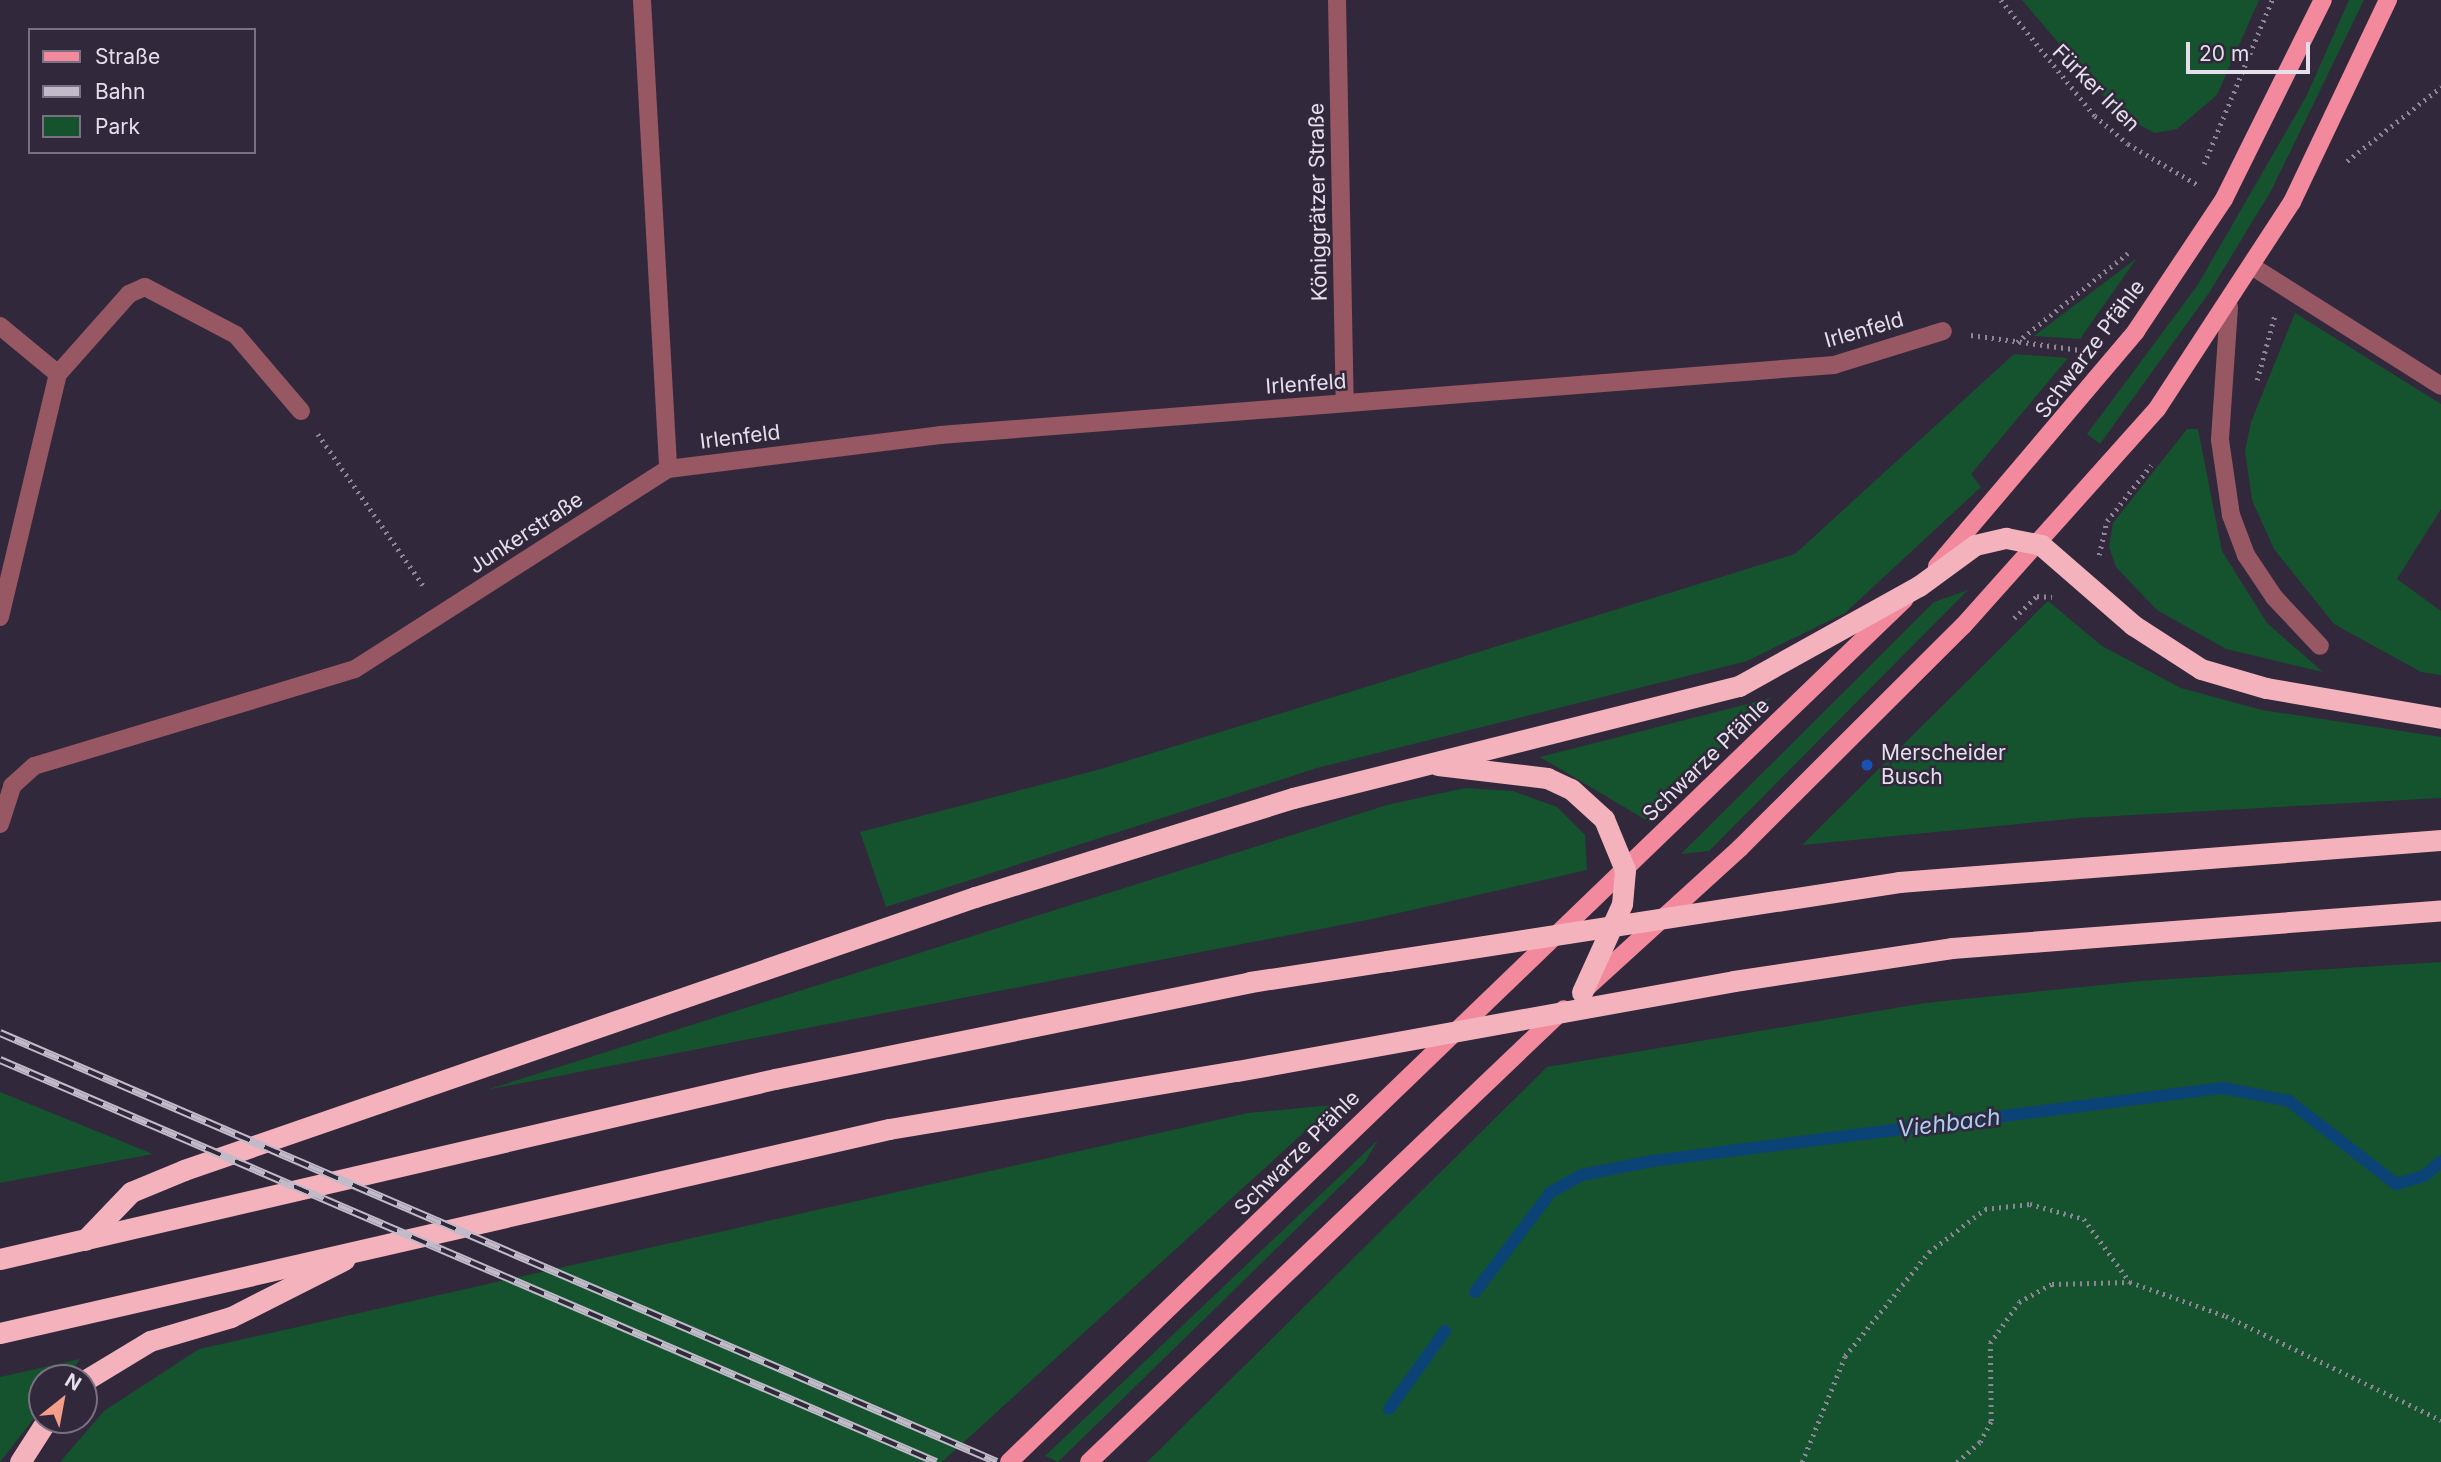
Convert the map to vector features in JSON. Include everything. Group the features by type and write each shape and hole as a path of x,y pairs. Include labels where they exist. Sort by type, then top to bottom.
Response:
{"highway":[{"path":"85,1240 131,1192 184,1170 988,893 1418,764 1739,686 1919,586 1975,545 2006,538 2041,545 2133,625 2201,669 2266,688 2441,718"},
{"path":"1418,764 1547,778 1571,789 1604,820 1625,870 1611,941 1582,992"},
{"path":"0,1259 800,1074 1237,984 1899,882 2441,840"},
{"path":"0,1333 889,1129 1237,1071 1734,981 1978,946 2441,910"},
{"path":"98,1372 131,1350 298,1289 360,1250"},
{"path":"20,1462 38,1434"}],"main road":[{"name":"Schwarze Pfähle","path":"1009,1462 1919,586 2122,351 2224,198 2323,0"},
{"path":"1089,1462 1582,992 1740,848 2041,545 2157,409 2229,307 2338,114 2388,0"}],"street":[{"path":"642,0 668,469"},
{"name":"Königgrätzer Straße","path":"1337,0 1345,404"},
{"path":"2253,267 2441,386"},
{"path":"0,617 58,374 111,311 145,287 236,335 302,411"},
{"path":"2229,307 2220,440 2231,515 2246,555 2274,597 2320,646"},
{"path":"0,326 58,374"},
{"name":"Irlenfeld","path":"668,469 940,435 1833,365 1943,331"},
{"name":"Junkerstraße","path":"0,824 6,779 34,766 355,669 668,469"}],"path":[{"name":"Fürker Irlen","path":"2001,0 2095,116 2128,144 2224,198"},
{"path":"2196,184 2272,0"},
{"path":"2343,163 2441,87"},
{"path":"2017,342 2128,253"},
{"path":"1943,331 2089,352"},
{"path":"302,411 443,613"},
{"path":"1802,1462 1845,1356 1929,1252 1986,1209 2030,1204 2084,1219 2130,1282"},
{"path":"1957,1462 1980,1442 1990,1421 1990,1343 2019,1303 2052,1283 2130,1282 2226,1316 2279,1346 2441,1420"}],"green space":[{"path":"2022,0 2259,0 2217,95 2177,129 2155,133 2119,114"},
{"path":"2349,0 2364,0 2271,191 2209,293 2100,444 2087,434 2197,286 2306,97"},
{"path":"2137,258 2080,339 2034,336"},
{"path":"2295,313 2441,404 2441,509 2397,579 2441,611 2441,675 2421,672 2334,624 2274,549 2252,500 2245,451 2251,422"},
{"path":"2014,354 2068,358 1971,474 1981,487 1845,613 1747,661 1317,768 886,907 860,832 1101,769 1795,554"},
{"path":"2187,429 2198,429 2222,551 2267,623 2323,672 2226,649 2157,610 2116,567 2109,547 2113,523"},
{"path":"1968,590 1709,851 1681,854 1934,602"},
{"path":"2048,601 2102,646 2181,688 2262,710 2441,737 2441,798 2079,818 1802,845"},
{"path":"1771,698 1646,820 1540,757"},
{"path":"1465,788 1513,791 1557,807 1585,835 1587,870 1377,918 486,1090 1387,805"},
{"path":"2441,962 2441,1462 1147,1462 1547,1067 1925,1003 2141,981"},
{"path":"0,1092 153,1154 0,1183"},
{"path":"1334,1105 942,1462 60,1462 84,1434 98,1434 98,1418 104,1411 199,1349 1248,1113"},
{"path":"1378,1140 1365,1162 1058,1462 1045,1456"},
{"path":"80,1359 76,1364 58,1364"},
{"path":"28,1371 28,1426 0,1462 0,1377"}],"waterway":[{"name":"Viehbach","path":"1475,1292 1551,1192 1582,1175 1652,1161 2223,1088 2289,1101 2396,1184 2424,1176 2441,1161"},
{"name":"Viehbach","path":"1389,1409 1445,1331"}],"railway":[{"path":"0,1033 997,1462"},
{"path":"0,1060 936,1462"}],"place":[{"name":"Merscheider Busch","path":"1867,765"}]}
